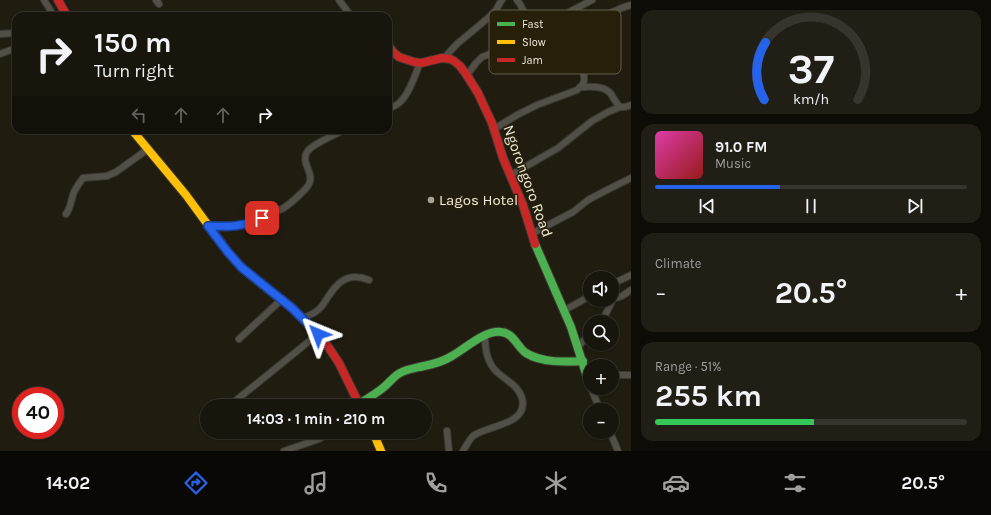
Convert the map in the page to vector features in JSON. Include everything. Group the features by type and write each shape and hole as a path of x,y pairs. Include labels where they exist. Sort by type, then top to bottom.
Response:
{"street":[{"path":"44,0 52,12"},
{"path":"58,0 65,12"},
{"path":"339,0 348,12"},
{"path":"496,10 502,0"},
{"path":"517,0 523,10"},
{"path":"573,10 592,0"},
{"path":"618,10 631,5"},
{"path":"392,50 399,57 408,61 420,63 444,58 457,44 489,17"},
{"path":"0,34 12,34"},
{"path":"0,54 12,50"},
{"path":"467,75 482,57 489,54"},
{"name":"Ngorongoro Road","path":"444,58 448,58 456,62 467,75 485,106 506,165 533,233 536,246 564,310 583,361"},
{"path":"392,107 403,99 420,63"},
{"path":"580,88 582,86 584,74"},
{"path":"494,129 537,105 580,88 599,87 606,89 610,92 620,107"},
{"path":"511,175 558,148 592,121 608,112 631,104"},
{"path":"138,134 148,149 186,195 227,251 241,267 292,308 325,342 339,363 357,399"},
{"path":"208,226 240,226 286,207 310,183 311,177 305,162 307,151 336,134"},
{"path":"66,214 70,208 74,192 83,178 107,176 116,172 148,149"},
{"path":"533,233 573,212 588,200 631,178"},
{"path":"619,281 631,275"},
{"path":"302,318 319,309 333,289 349,277 357,276 369,280"},
{"path":"605,315 613,299 622,296 631,290"},
{"path":"239,339 281,300"},
{"path":"564,310 583,300"},
{"path":"368,399 400,372 450,357 494,332 507,334 514,339 520,348 536,357 560,361 583,361"},
{"path":"238,399 318,334"},
{"path":"463,451 474,436 515,418 520,414 522,406 522,398 518,390 496,370 488,357 485,348 485,337"},
{"path":"578,346 583,341"},
{"path":"619,375 631,375"},
{"path":"448,431 449,451"},
{"path":"284,451 319,439"},
{"path":"376,439 381,451"},
{"path":"613,439 618,451"}],"traffic: fast":[{"path":"535,244 571,327 583,364"},
{"path":"367,399 400,373 446,359 476,340 495,332 501,332 509,335 526,353 539,359 561,362 583,361"}],"traffic: slow":[{"path":"135,134 186,195 227,251 241,267 263,285"},
{"path":"376,439 381,451"}],"traffic: jam":[{"path":"58,0 65,12"},
{"path":"392,51 399,57 414,62 421,63 442,58 450,59 460,66 466,74 478,93 492,123 503,158 523,205 535,244"},
{"path":"263,285 292,308 325,342 339,363 357,399"}],"place":[{"name":"Lagos Hotel","path":"431,200"}],"route":[{"path":"262,218 240,226 208,226 241,267 292,308 318,334"}]}
